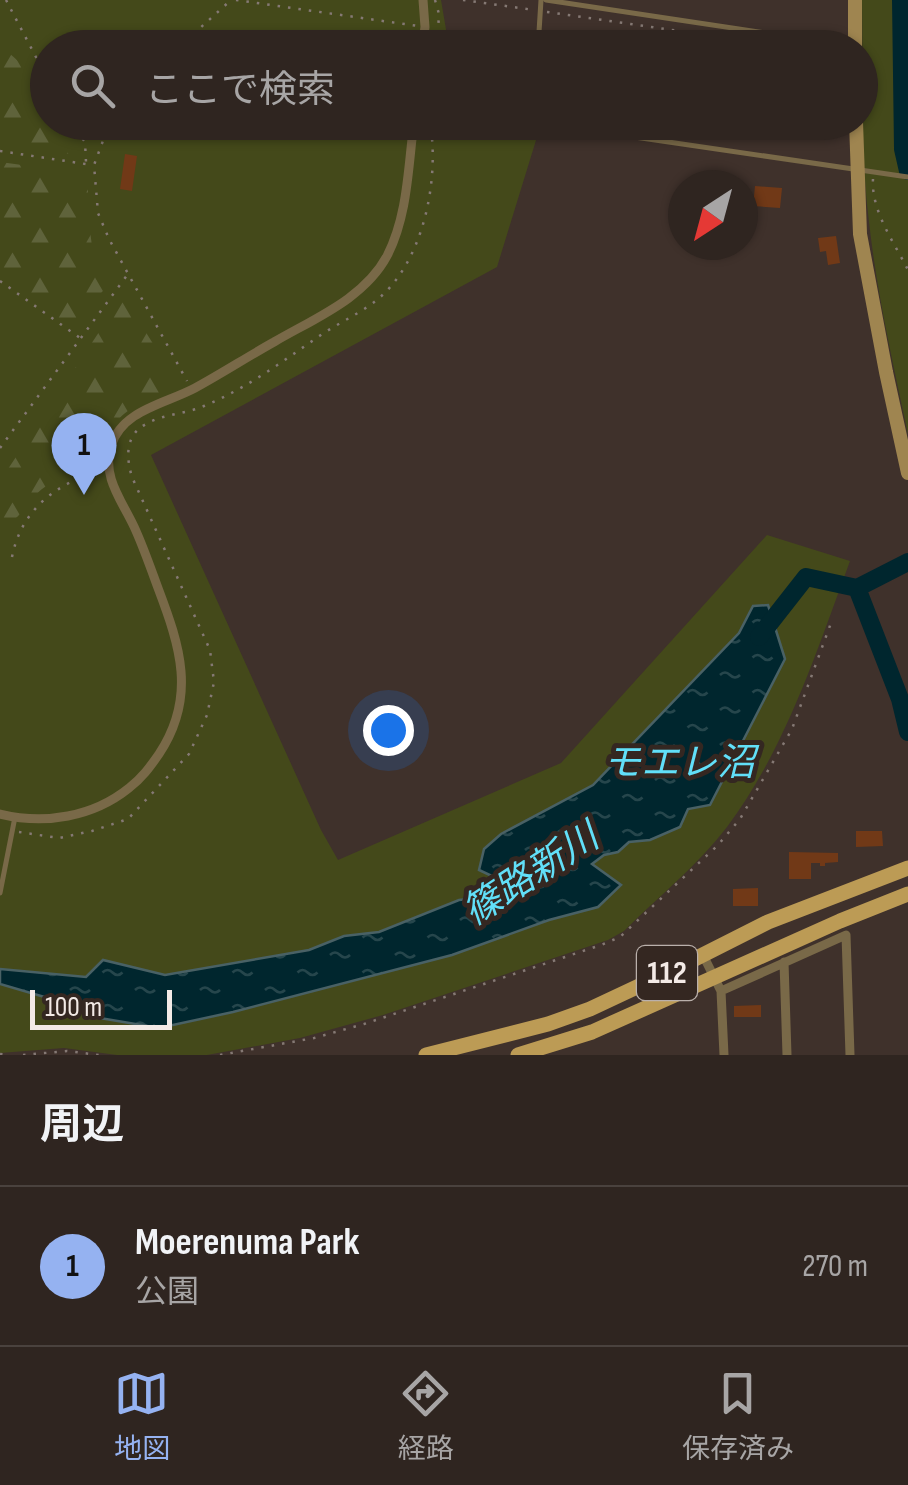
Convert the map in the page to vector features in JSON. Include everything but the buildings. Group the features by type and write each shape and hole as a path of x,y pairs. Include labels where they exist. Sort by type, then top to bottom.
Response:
{"main road":[{"name":"112","path":"426,1055 548,1024 590,1009 768,922 904,870"},
{"name":"112","path":"518,1055 592,1032 717,984 840,920 904,896"}],"street":[{"path":"423,0 424,30"},
{"path":"855,0 855,30"},
{"path":"0,814 65,817 101,807 146,772 164,746 177,717 183,686 176,633 136,530 112,483 108,470 111,444 116,432 132,416 192,390 366,284 385,260 398,232 412,140"},
{"path":"856,140 860,234 908,473"},
{"path":"717,984 784,962 846,935 850,1055"},
{"path":"703,955 717,984 724,1055"},
{"path":"784,962 786,1055"}],"lane":[{"path":"540,30 543,0 742,30"},
{"path":"659,140 908,177"},
{"path":"1,889 15,816"}],"path":[{"path":"6,0 30,46"},
{"path":"199,30 234,0 424,27"},
{"path":"306,10 307,0"},
{"path":"435,0 438,30"},
{"path":"463,0 670,30"},
{"path":"84,140 86,164"},
{"path":"103,140 94,165 98,212 192,390"},
{"path":"19,832 59,838 128,819 189,754 207,715 214,682 210,650 132,477 126,459 130,439 145,424 201,408 248,386 375,302 405,269 427,214 434,140"},
{"path":"0,151 94,165"},
{"path":"873,178 877,208 908,270"},
{"path":"0,448 129,272"},
{"path":"0,281 81,338"},
{"path":"12,557 21,529 46,496 76,478 108,470"},
{"path":"220,1055 314,1038 364,1024 620,937 718,845 740,819 792,729 831,624"},
{"path":"0,1054 8,1055"},
{"path":"22,1055 99,1055"}],"green space":[{"path":"0,0 441,0 446,30 30,30 30,140 536,140 497,267 151,455 321,830 338,860 561,763 767,535 850,561 798,699 766,765 727,827 624,931 608,940 383,1015 300,1038 207,1055 117,1055 64,1048 0,1053"},
{"path":"862,0 908,0 908,434 881,302 866,195 863,140 878,140 878,30 862,30"},
{"path":"0,45 30,73 30,140 66,140 71,154 0,144"},
{"path":"0,162 88,174 92,246 114,278 71,328 0,278"},
{"path":"123,296 179,385 137,405 116,422 109,433 103,466 48,484 13,520 0,527 0,481"}],"water":[{"name":"モエレ沼","path":"768,605 785,659 710,805 688,809 680,827 650,840 629,842 592,864 621,885 598,907 452,955 159,1028 94,1017 75,1006 0,984 0,969 86,977 103,960 165,975 309,950 344,936 379,932 459,900 480,898 509,884 479,870 484,849 501,834 593,785 739,633 753,606"}],"waterway":[{"path":"901,0 903,149 908,171"},
{"path":"857,588 908,562"},
{"name":"篠路新川","path":"759,637 806,577 857,588"},
{"name":"篠路新川","path":"857,588 900,699 908,732"}],"place":[{"name":"Moerenuma Park","path":"84,495"}]}
